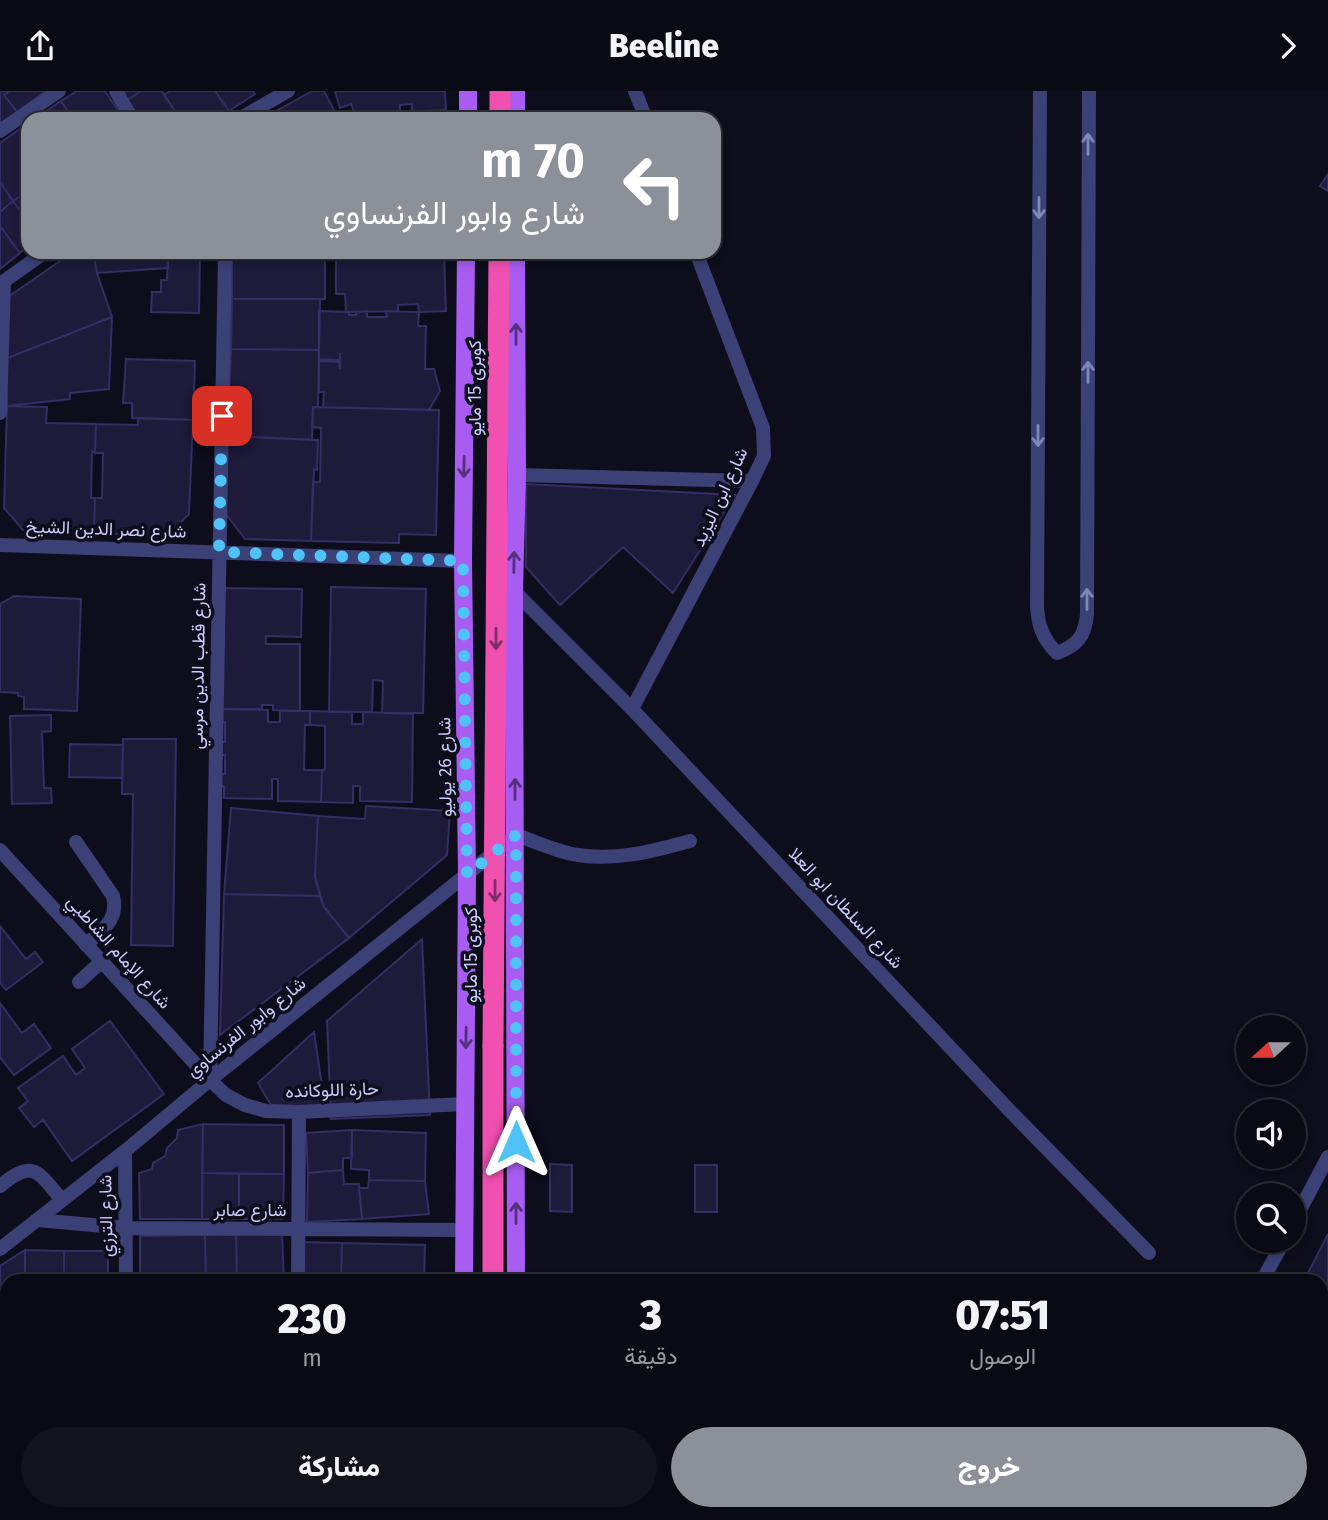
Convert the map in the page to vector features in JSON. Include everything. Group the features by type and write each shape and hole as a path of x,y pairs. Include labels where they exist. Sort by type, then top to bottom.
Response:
{"highway":[{"path":"500,91 500,112"},
{"name":"كوبرى 15 مايو","path":"493,1274 499,259"}],"main road":[{"path":"468,91 468,112"},
{"path":"516,91 516,112"},
{"name":"شارع 26 يوليو","path":"464,1274 467,875 463,561 467,259"},
{"path":"516,259 516,1274"}],"street":[{"path":"28,112 59,91"},
{"path":"116,91 128,112"},
{"path":"251,112 288,91"},
{"path":"635,91 643,112"},
{"path":"1040,91 1037,619 1041,632 1057,653 1070,648 1080,639 1086,627 1087,614 1088,91"},
{"path":"0,131 21,117"},
{"path":"0,413 2,282 35,259"},
{"name":"شارع قطب الدين مرسي","path":"210,1080 225,259"},
{"name":"شارع ابن اليزيد","path":"632,709 764,456 763,428 699,259"},
{"path":"517,475 752,481"},
{"name":"شارع نصر الدين الشيخ","path":"0,545 463,561"},
{"name":"شارع السلطان ابو العلا","path":"514,591 632,709 1010,1111 1149,1254"},
{"path":"516,835 577,855 620,857 643,854 690,841"},
{"name":"شارع وابور الفرنساوي","path":"0,1249 516,835"},
{"path":"76,842 113,896 115,906 114,917 86,945"},
{"name":"شارع الإمام الشاطبي","path":"0,851 210,1080"},
{"path":"79,982 101,962"},
{"name":"حارة اللوكانده","path":"210,1080 226,1095 245,1105 267,1111 299,1112 465,1104"},
{"path":"298,1274 299,1112"},
{"name":"شارع الترزي","path":"125,1151 126,1274"},
{"path":"1306,1198 1328,1157"},
{"path":"0,1186 23,1171 34,1171 62,1200"},
{"name":"شارع صابر","path":"37,1220 126,1228 464,1230"},
{"path":"1266,1274 1277,1253"}],"building":[{"path":"0,91 10,91 4,95 17,112 0,124"},
{"path":"10,91 46,91 17,112 4,95"},
{"path":"77,91 105,91 119,112 68,112 61,101"},
{"path":"116,91 141,91 124,102"},
{"path":"141,91 162,91 176,112 130,112 124,102"},
{"path":"170,91 215,91 229,111 175,112 164,95"},
{"path":"215,91 253,91 255,94 229,111"},
{"path":"312,91 324,91 335,112 274,112"},
{"path":"335,91 445,91 446,110 412,112 412,104 400,105 400,112 354,112 351,104 340,108"},
{"path":"61,101 68,112 45,112"},
{"path":"446,110 446,112 400,112"},
{"path":"21,130 21,196 13,201 0,182 0,143"},
{"path":"1328,174 1328,191 1320,186"},
{"path":"0,182 13,201 0,212"},
{"path":"21,196 21,212 13,201"},
{"path":"13,201 21,212 20,253 0,226 0,212"},
{"path":"0,226 20,253 0,269"},
{"path":"63,259 94,259 112,317 5,359 8,297"},
{"path":"94,259 168,259 168,268 97,273"},
{"path":"168,259 200,259 199,313 151,312 152,292 161,292 161,280 167,280"},
{"path":"232,259 325,259 325,299 232,299"},
{"path":"336,259 444,259 446,311 419,312 418,304 398,305 398,311 346,312 345,294 336,294"},
{"path":"232,299 320,299 319,350 231,349"},
{"path":"319,311 349,312 349,315 356,315 356,312 367,311 367,317 387,317 386,311 419,312 418,326 426,326 425,369 434,369 440,391 429,410 323,407 324,392 319,392 319,361 339,362 340,369 340,360 319,359"},
{"path":"112,317 109,389 70,393 70,399 7,406 5,359"},
{"path":"231,349 319,350 318,407 313,407 312,440 227,436"},
{"path":"126,359 195,361 193,420 132,418 132,403 123,403"},
{"path":"7,406 47,407 46,423 96,424 95,453 92,451 91,498 95,498 94,533 23,530 4,508"},
{"path":"313,407 439,410 436,535 399,534 399,543 311,541 313,482 320,482 321,428 312,427"},
{"path":"138,418 193,420 189,514 167,536 94,533 95,498 102,498 103,453 95,453 96,424 138,425"},
{"path":"227,436 318,440 311,541 245,539 225,513"},
{"path":"526,484 735,495 673,593 623,547 560,605 526,567"},
{"path":"331,587 426,589 423,713 382,713 383,681 373,680 372,712 329,712"},
{"path":"221,588 302,589 301,637 266,636 266,644 300,644 300,711 273,710 273,705 262,705 262,709 220,709"},
{"path":"14,596 81,599 77,711 24,709 24,697 18,696 18,693 0,692 0,604"},
{"path":"220,709 268,710 268,722 280,722 280,711 310,711 310,725 305,725 304,770 322,770 321,802 278,801 278,779 272,779 272,799 224,798 224,786 218,786 218,774 225,774 225,755 219,755 219,742 225,742 225,722 219,722"},
{"path":"310,711 352,712 352,724 363,724 363,712 413,714 412,802 360,801 360,786 353,786 353,803 321,802 322,770 325,770 325,726 310,725"},
{"path":"51,715 51,731 42,732 44,788 51,788 52,803 12,804 10,716"},
{"path":"123,739 176,739 173,946 131,945 133,794 122,794"},
{"path":"70,744 123,745 122,778 69,777"},
{"path":"366,806 450,811 447,855 349,938 324,907 315,877 318,816 365,819"},
{"path":"231,808 318,816 315,877 320,896 224,894"},
{"path":"224,894 320,896 324,907 349,938 220,1035"},
{"path":"0,926 26,959 35,952 43,962 6,990 0,983"},
{"path":"422,939 430,1115 331,1119 327,1021"},
{"path":"0,1003 22,1033 34,1024 51,1048 14,1075 0,1057"},
{"path":"110,1021 164,1094 72,1161 43,1120 34,1127 19,1108 28,1101 18,1088 63,1056 76,1075 85,1068 72,1049"},
{"path":"314,1032 325,1106 272,1107 258,1083"},
{"path":"203,1124 202,1219 140,1219 139,1173 152,1169 153,1163 165,1156 167,1148 177,1138 178,1130"},
{"path":"203,1124 284,1125 284,1174 202,1173"},
{"path":"352,1130 426,1133 425,1181 369,1180 369,1170 351,1169"},
{"path":"352,1130 352,1158 343,1158 343,1170 308,1173 306,1133"},
{"path":"550,1164 572,1165 572,1212 550,1211"},
{"path":"695,1165 717,1165 717,1212 695,1212"},
{"path":"343,1170 344,1184 359,1184 362,1219 307,1222 308,1173"},
{"path":"202,1173 239,1174 239,1219 202,1219"},
{"path":"239,1174 284,1174 283,1219 239,1219"},
{"path":"369,1180 425,1181 429,1214 362,1219 359,1188 368,1188"},
{"path":"282,1234 284,1274 237,1274 236,1235"},
{"path":"1328,1234 1328,1274 1308,1274"},
{"path":"205,1235 206,1274 140,1274 140,1236"},
{"path":"205,1235 236,1235 237,1274 206,1274"},
{"path":"301,1242 342,1243 341,1274 300,1274"},
{"path":"342,1243 425,1245 424,1274 341,1274"},
{"path":"25,1250 64,1251 64,1274 25,1274"},
{"path":"25,1250 25,1274 0,1274 0,1266"},
{"path":"64,1251 108,1251 108,1274 64,1274"}],"route":[{"path":"222,416 219,552 463,561 467,875 516,835 516,1142"}]}
